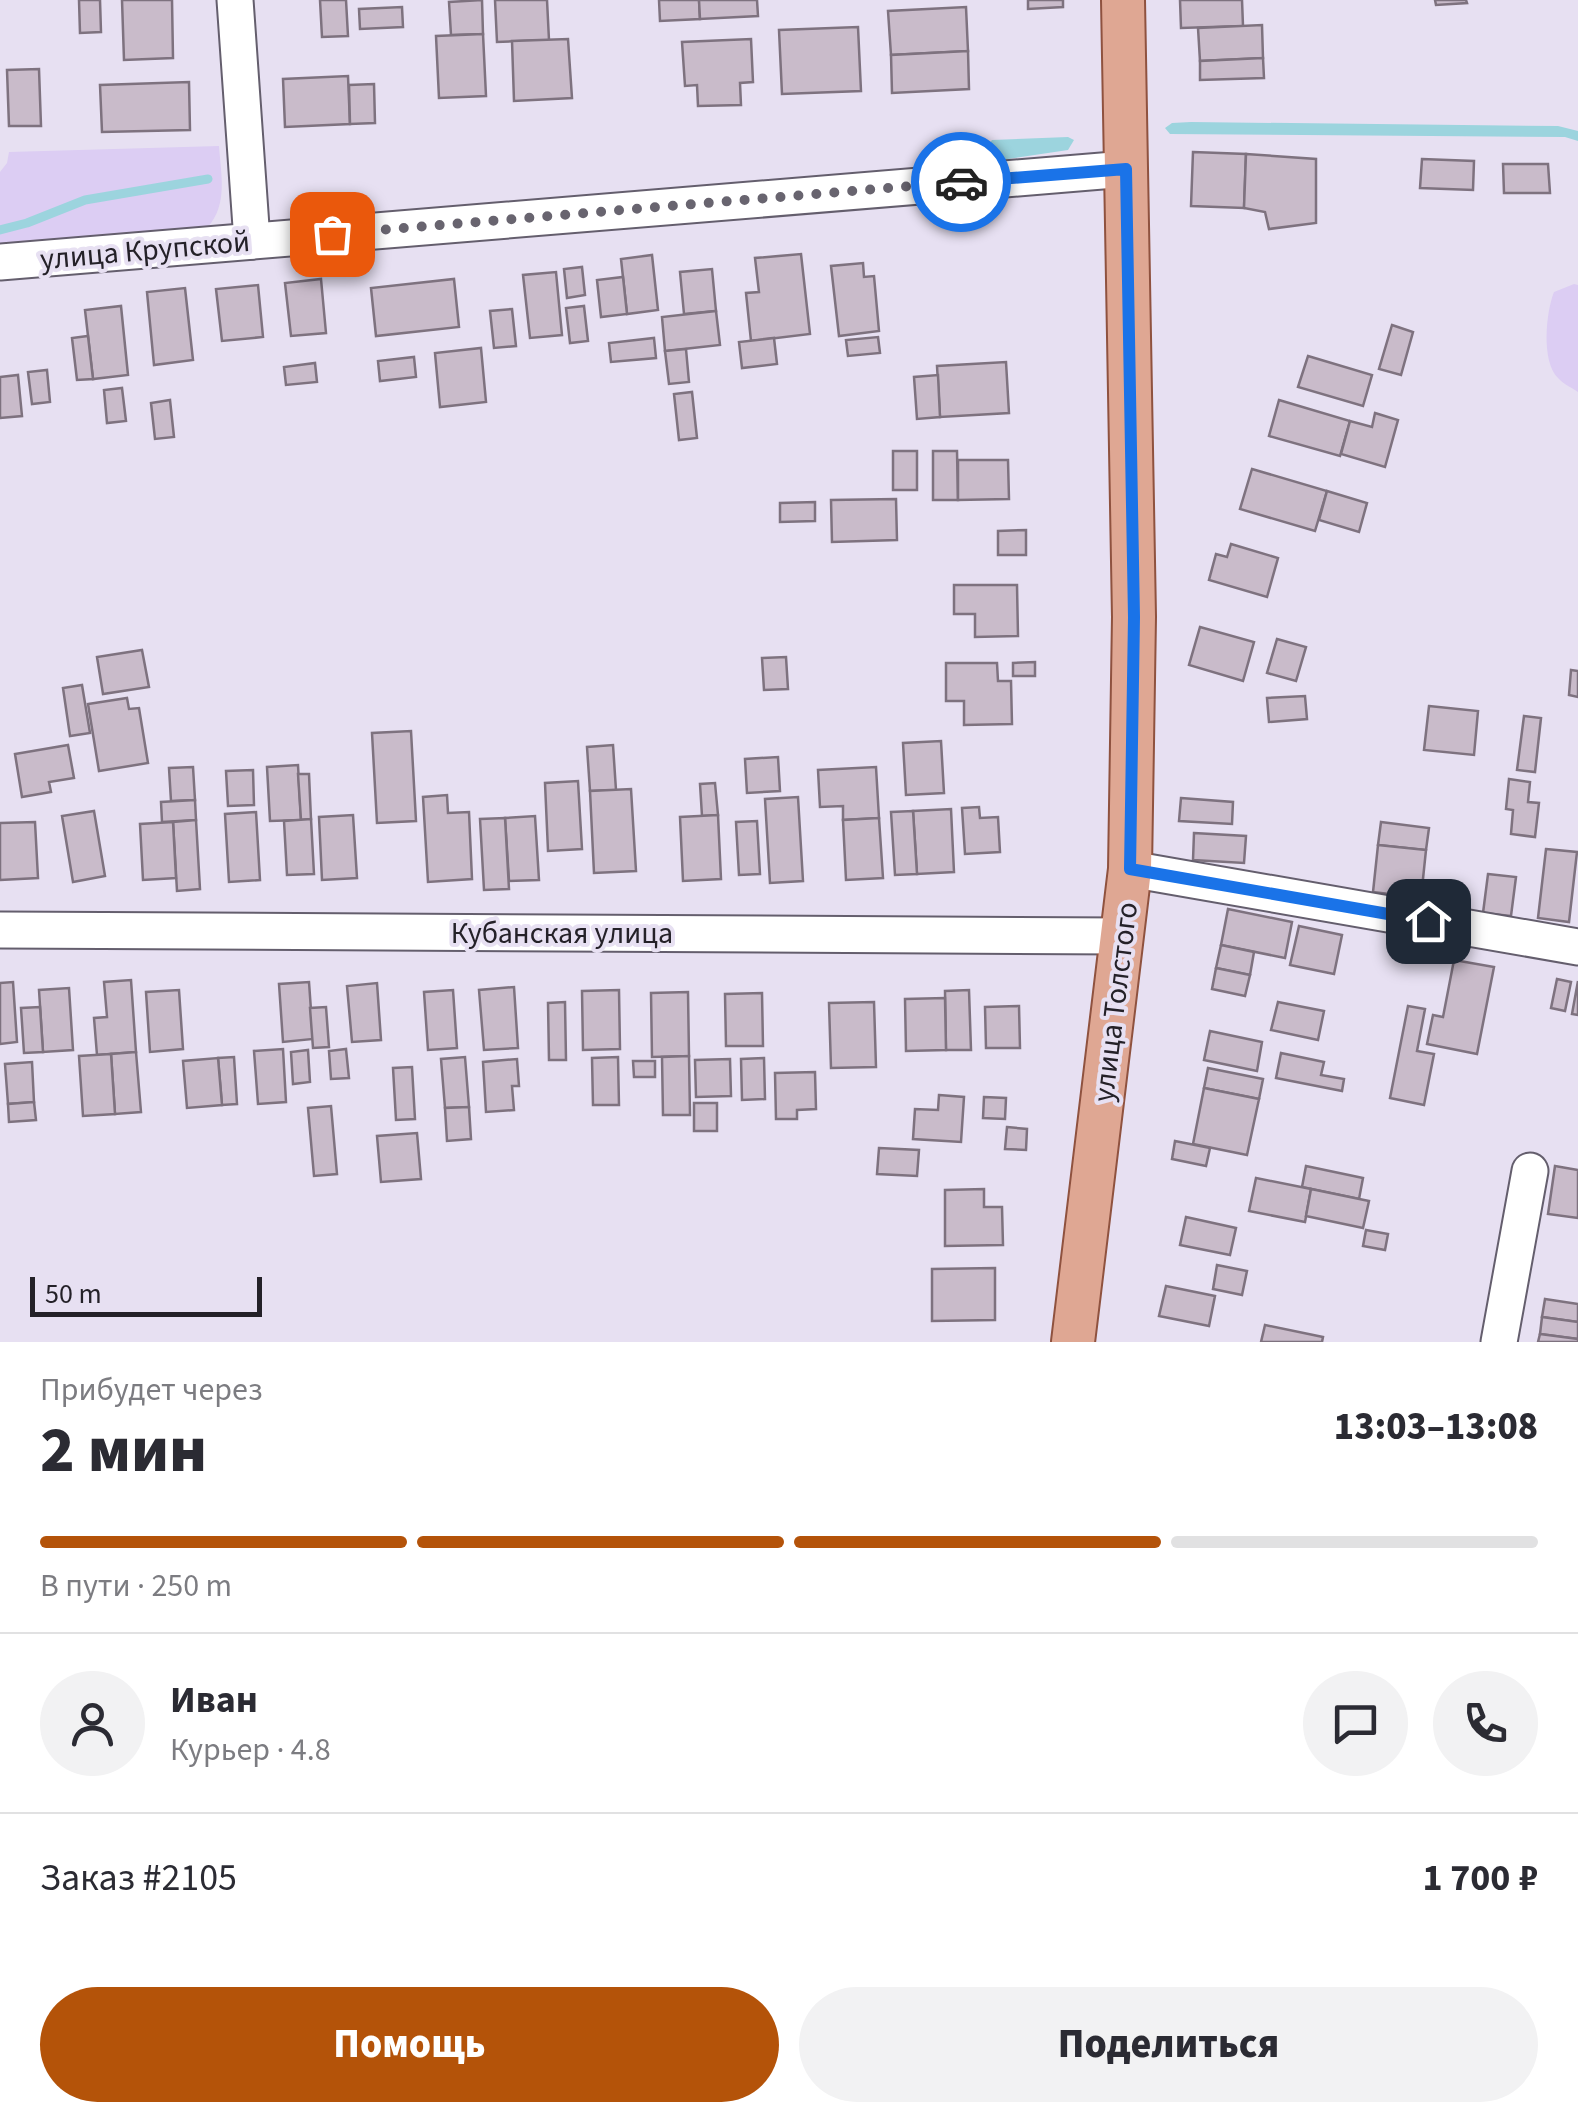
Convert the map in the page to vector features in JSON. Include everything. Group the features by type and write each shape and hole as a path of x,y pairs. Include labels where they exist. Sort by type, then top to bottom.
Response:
{"main road":[{"name":"улица Толстого","path":"1072,1342 1130,869 1134,617 1123,0"}],"street":[{"path":"235,0 252,240"},
{"name":"улица Крупской","path":"0,262 1126,169"},
{"path":"1130,869 1578,947"},
{"name":"Кубанская улица","path":"0,930 1124,936"},
{"path":"1498,1342 1530,1171"}],"shaded area":[{"path":"219,146 221,199 208,227 0,247 0,172 9,152"},
{"path":"1578,285 1578,392 1553,370 1547,336 1554,292"}],"water":[{"path":"1172,123 1558,126 1578,131 1578,141 1565,137 1170,134 1165,128"},
{"path":"992,140 1074,140 1068,150 988,159 987,146"}],"building":[{"path":"79,0 100,0 101,32 80,33"},
{"path":"122,0 172,0 173,58 124,60"},
{"path":"320,0 346,0 348,36 322,37"},
{"path":"482,0 483,34 451,35 449,2"},
{"path":"495,0 547,0 549,40 497,42"},
{"path":"659,0 699,0 700,19 660,21"},
{"path":"699,0 757,0 758,16 700,19"},
{"path":"1028,0 1063,0 1063,7 1028,9"},
{"path":"1180,0 1242,0 1243,26 1181,28"},
{"path":"1435,0 1466,0 1467,3 1436,5"},
{"path":"402,7 403,27 360,29 359,9"},
{"path":"966,7 968,51 891,55 888,11"},
{"path":"1262,25 1263,58 1200,61 1198,28"},
{"path":"858,27 861,91 782,94 779,30"},
{"path":"483,34 486,96 439,98 436,36"},
{"path":"568,39 572,98 514,101 512,41"},
{"path":"751,39 753,82 740,83 741,105 698,106 697,85 685,86 682,42"},
{"path":"968,51 969,89 892,93 891,55"},
{"path":"1263,58 1264,78 1200,80 1200,61"},
{"path":"39,69 41,126 9,126 7,70"},
{"path":"348,76 350,124 285,127 283,79"},
{"path":"189,82 190,130 102,132 100,85"},
{"path":"374,84 375,123 350,124 349,85"},
{"path":"1193,152 1246,154 1244,208 1191,206"},
{"path":"1246,154 1316,159 1316,223 1269,229 1265,212 1244,208"},
{"path":"1422,159 1474,161 1473,190 1420,188"},
{"path":"1503,164 1548,164 1550,193 1504,193"},
{"path":"801,254 810,334 751,341 746,293 759,292 755,258"},
{"path":"652,255 658,310 627,314 621,259"},
{"path":"863,263 864,277 874,276 879,331 839,336 831,266"},
{"path":"582,267 585,295 567,298 564,269"},
{"path":"712,269 716,311 684,314 680,272"},
{"path":"556,272 562,335 530,338 523,275"},
{"path":"623,277 627,314 601,317 597,280"},
{"path":"321,279 326,333 291,336 285,283"},
{"path":"454,279 459,327 376,336 371,288"},
{"path":"258,285 263,337 222,341 216,289"},
{"path":"185,288 193,360 154,365 147,292"},
{"path":"121,306 128,375 93,379 85,310"},
{"path":"584,306 588,341 570,343 566,308"},
{"path":"512,309 516,346 494,348 490,311"},
{"path":"716,311 720,345 665,351 662,317"},
{"path":"1392,325 1413,332 1401,375 1379,369"},
{"path":"88,336 93,379 77,380 72,338"},
{"path":"878,337 880,353 848,356 846,340"},
{"path":"654,338 656,358 611,362 609,343"},
{"path":"774,338 777,364 742,368 739,342"},
{"path":"481,348 486,402 440,407 435,353"},
{"path":"686,349 689,382 669,384 665,351"},
{"path":"1308,356 1372,375 1363,406 1298,387"},
{"path":"414,357 416,377 380,381 378,361"},
{"path":"1006,362 1009,413 940,417 937,366"},
{"path":"315,363 317,382 286,385 284,367"},
{"path":"47,370 50,402 32,404 28,372"},
{"path":"18,375 22,416 0,418 0,377"},
{"path":"938,375 940,417 917,419 914,377"},
{"path":"122,388 126,421 107,423 104,390"},
{"path":"692,392 697,438 679,440 674,394"},
{"path":"170,400 174,437 155,439 151,403"},
{"path":"1279,400 1350,421 1340,456 1269,436"},
{"path":"1375,413 1398,420 1385,467 1341,454 1350,421 1372,427"},
{"path":"893,451 917,451 917,490 893,490"},
{"path":"933,451 957,451 958,500 933,500"},
{"path":"958,460 1008,460 1009,499 958,500"},
{"path":"1252,469 1327,491 1315,531 1240,509"},
{"path":"1327,491 1367,503 1359,532 1319,520"},
{"path":"896,499 897,540 832,542 831,500"},
{"path":"815,502 815,521 780,522 780,503"},
{"path":"1026,530 1026,555 998,555 998,531"},
{"path":"1231,544 1278,558 1267,597 1209,580 1216,554 1227,557"},
{"path":"954,585 1017,585 1018,636 975,637 975,614 954,614"},
{"path":"1200,627 1254,642 1243,681 1189,665"},
{"path":"1277,639 1306,647 1296,681 1267,673"},
{"path":"142,650 149,687 103,694 97,657"},
{"path":"786,657 788,689 764,690 762,658"},
{"path":"1035,662 1035,676 1013,676 1013,663"},
{"path":"946,663 997,663 998,681 1011,681 1012,724 964,725 964,701 946,701"},
{"path":"1571,670 1578,671 1578,697 1569,695"},
{"path":"82,685 90,733 70,736 63,688"},
{"path":"1305,696 1307,719 1269,722 1267,698"},
{"path":"127,698 129,709 139,708 148,763 99,771 88,704"},
{"path":"1429,706 1478,711 1474,755 1424,750"},
{"path":"1524,716 1541,718 1535,772 1517,770"},
{"path":"411,731 416,821 377,823 372,733"},
{"path":"941,741 944,793 906,795 903,743"},
{"path":"68,745 74,778 49,782 51,792 22,797 15,754"},
{"path":"613,745 616,790 590,791 587,747"},
{"path":"778,757 780,791 747,793 745,759"},
{"path":"298,765 301,820 270,821 267,767"},
{"path":"193,767 195,800 171,801 169,768"},
{"path":"876,767 879,818 843,820 843,806 820,807 818,770"},
{"path":"253,770 254,805 228,806 226,771"},
{"path":"298,774 309,774 311,819 301,820"},
{"path":"1509,779 1530,782 1528,802 1539,803 1535,837 1511,834 1513,810 1506,809"},
{"path":"578,781 582,849 548,851 545,783"},
{"path":"715,783 718,815 702,816 700,784"},
{"path":"631,789 636,871 594,873 590,791"},
{"path":"447,795 448,813 469,812 472,879 428,882 423,797"},
{"path":"798,797 803,881 770,883 765,799"},
{"path":"1181,798 1233,802 1232,824 1179,821"},
{"path":"195,800 196,820 162,822 161,802"},
{"path":"979,807 980,818 998,817 1000,852 965,854 962,808"},
{"path":"951,809 954,872 917,874 913,811"},
{"path":"94,811 105,876 73,882 62,816"},
{"path":"913,811 917,874 895,875 891,812"},
{"path":"256,812 260,880 229,882 225,814"},
{"path":"353,815 357,878 322,880 319,817"},
{"path":"718,815 721,879 683,881 680,817"},
{"path":"535,816 539,880 509,881 505,818"},
{"path":"505,818 509,889 484,890 480,819"},
{"path":"879,818 883,878 846,880 843,820"},
{"path":"311,819 314,874 287,875 284,821"},
{"path":"196,820 200,889 177,891 173,822"},
{"path":"757,821 760,874 739,875 736,822"},
{"path":"35,822 38,878 0,880 0,823"},
{"path":"173,822 176,878 143,880 140,824"},
{"path":"1381,822 1429,828 1426,850 1378,845"},
{"path":"1194,833 1246,836 1244,863 1193,860"},
{"path":"1378,845 1426,850 1421,898 1373,892"},
{"path":"1546,849 1577,852 1569,922 1538,918"},
{"path":"1488,874 1516,877 1511,916 1483,913"},
{"path":"1228,909 1292,922 1285,958 1221,945"},
{"path":"1299,926 1342,935 1334,974 1290,965"},
{"path":"1221,945 1254,952 1250,975 1216,968"},
{"path":"1454,960 1494,967 1477,1054 1427,1044 1433,1015 1443,1017"},
{"path":"1216,968 1250,975 1245,996 1212,989"},
{"path":"1557,979 1571,982 1565,1011 1551,1008"},
{"path":"131,980 136,1052 97,1055 94,1018 107,1017 104,982"},
{"path":"1578,981 1578,1015 1572,1014"},
{"path":"13,982 17,1042 0,1044 0,983"},
{"path":"309,982 313,1039 283,1042 279,984"},
{"path":"377,983 381,1040 352,1042 347,986"},
{"path":"514,987 518,1048 484,1050 479,990"},
{"path":"69,988 73,1050 43,1052 39,990"},
{"path":"179,990 183,1049 150,1052 146,992"},
{"path":"453,990 457,1048 428,1050 424,992"},
{"path":"619,990 620,1049 583,1050 582,991"},
{"path":"969,990 971,1050 946,1050 945,991"},
{"path":"688,992 689,1056 652,1057 651,993"},
{"path":"762,993 763,1046 726,1046 725,994"},
{"path":"945,998 946,1050 906,1051 905,999"},
{"path":"565,1002 566,1060 549,1060 548,1003"},
{"path":"874,1002 876,1067 831,1068 829,1003"},
{"path":"1278,1002 1324,1011 1318,1040 1271,1030"},
{"path":"1019,1006 1020,1048 986,1048 985,1007"},
{"path":"1408,1006 1425,1009 1417,1051 1434,1054 1424,1105 1390,1098"},
{"path":"40,1007 43,1052 24,1053 21,1008"},
{"path":"326,1007 329,1047 313,1048 310,1008"},
{"path":"1210,1031 1262,1042 1257,1071 1204,1060"},
{"path":"283,1049 286,1102 258,1104 254,1051"},
{"path":"346,1049 349,1078 331,1079 329,1051"},
{"path":"308,1050 310,1082 293,1084 291,1052"},
{"path":"136,1052 141,1112 115,1114 111,1054"},
{"path":"1281,1053 1324,1062 1321,1075 1344,1079 1342,1091 1276,1078"},
{"path":"111,1054 115,1114 83,1116 79,1056"},
{"path":"689,1056 690,1115 663,1115 662,1057"},
{"path":"234,1057 237,1104 222,1105 218,1058"},
{"path":"465,1057 469,1107 445,1108 441,1059"},
{"path":"618,1057 619,1105 593,1105 592,1058"},
{"path":"218,1058 222,1105 187,1108 183,1061"},
{"path":"764,1058 765,1099 742,1100 741,1059"},
{"path":"517,1059 519,1086 512,1086 514,1110 486,1112 483,1062"},
{"path":"730,1059 731,1096 696,1097 695,1060"},
{"path":"633,1061 655,1061 655,1077 634,1077"},
{"path":"32,1062 34,1102 8,1104 5,1064"},
{"path":"412,1067 415,1119 396,1120 393,1068"},
{"path":"1208,1068 1263,1079 1259,1099 1204,1088"},
{"path":"815,1072 816,1109 797,1110 797,1119 776,1119 775,1073"},
{"path":"1204,1088 1259,1099 1247,1155 1193,1144"},
{"path":"939,1095 964,1097 961,1142 913,1139 915,1109 938,1110"},
{"path":"984,1097 1006,1098 1005,1119 983,1118"},
{"path":"34,1102 36,1120 9,1122 8,1104"},
{"path":"694,1103 717,1103 717,1131 694,1131"},
{"path":"331,1106 337,1174 314,1176 308,1108"},
{"path":"469,1107 471,1139 447,1141 445,1108"},
{"path":"1007,1127 1027,1129 1026,1150 1005,1149"},
{"path":"417,1133 421,1179 381,1182 377,1136"},
{"path":"1175,1141 1210,1148 1206,1166 1172,1159"},
{"path":"879,1148 919,1150 917,1176 877,1174"},
{"path":"1306,1166 1363,1178 1359,1199 1302,1187"},
{"path":"1555,1166 1578,1170 1578,1218 1548,1214"},
{"path":"1256,1178 1311,1189 1305,1222 1249,1211"},
{"path":"984,1189 984,1207 1002,1207 1003,1245 945,1246 945,1190"},
{"path":"1311,1189 1369,1201 1363,1228 1306,1216"},
{"path":"1186,1217 1236,1228 1230,1255 1180,1245"},
{"path":"1366,1230 1388,1234 1385,1250 1363,1246"},
{"path":"1217,1265 1247,1271 1242,1295 1213,1289"},
{"path":"995,1268 995,1320 932,1321 932,1269"},
{"path":"1166,1286 1215,1296 1209,1326 1159,1316"},
{"path":"1545,1299 1578,1304 1578,1322 1542,1317"},
{"path":"1542,1317 1578,1322 1578,1339 1540,1334"},
{"path":"1265,1325 1323,1337 1322,1342 1261,1342"},
{"path":"1540,1334 1578,1339 1578,1342 1538,1342"}],"waterway":[{"path":"0,230 85,200 208,179"}],"way so far":[{"path":"332,234 961,182"}],"route":[{"path":"961,182 1126,169 1134,617 1130,869 1428,921"}]}
